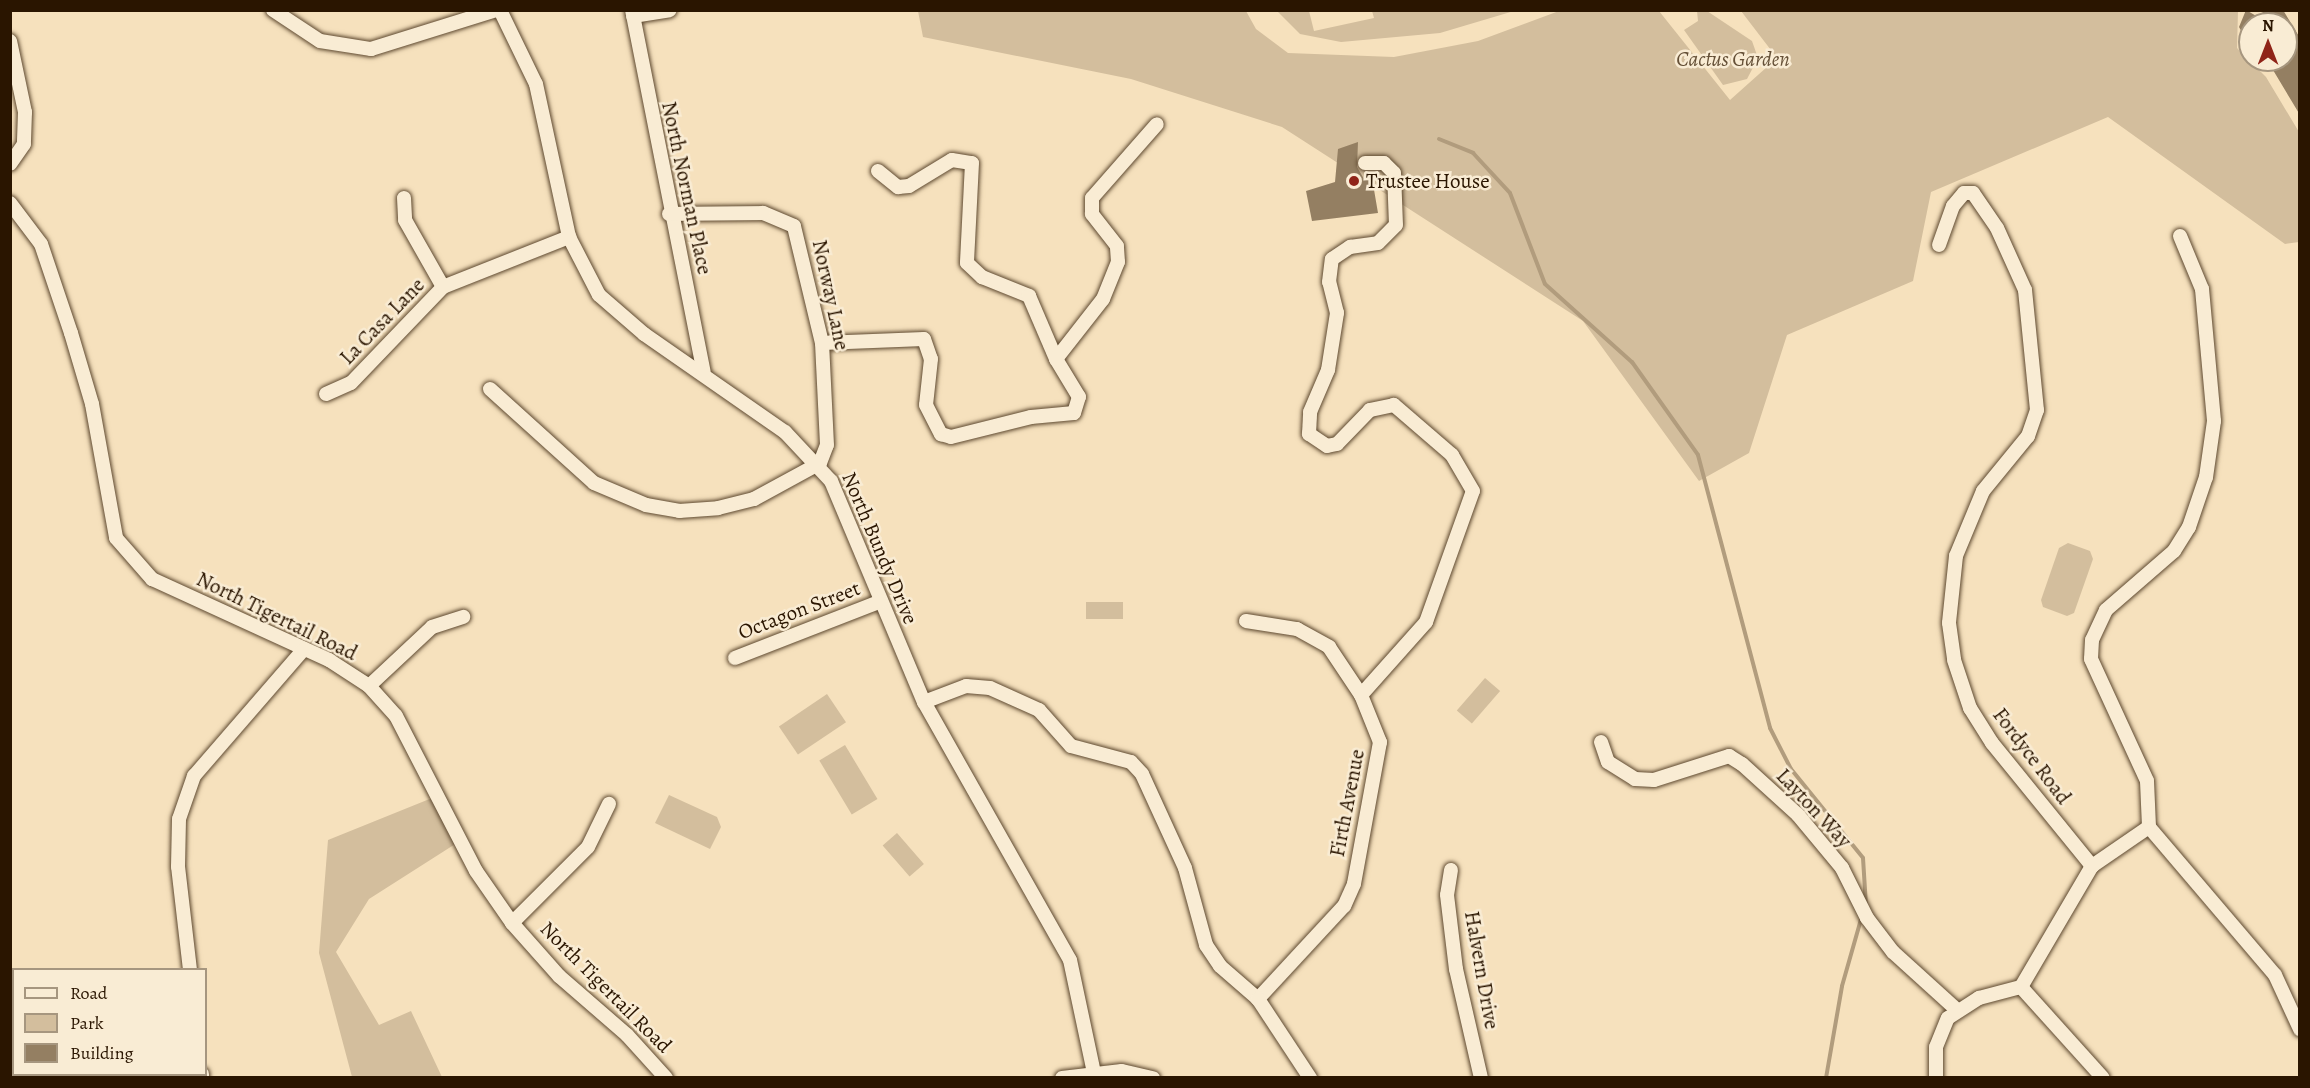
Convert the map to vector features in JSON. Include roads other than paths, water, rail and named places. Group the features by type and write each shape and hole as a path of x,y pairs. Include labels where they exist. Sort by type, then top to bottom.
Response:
{"street":[{"path":"273,10 320,41 371,49 498,10"},
{"name":"North Bundy Drive","path":"498,10 536,84 569,237 605,301 704,372 820,463 924,702 1070,960 1095,1076"},
{"path":"633,13 670,10"},
{"name":"North Norman Place","path":"633,13 669,214 704,372"},
{"path":"10,41 25,112 24,144 10,164"},
{"path":"1056,359 1103,299 1118,262 1117,246 1092,214 1092,198 1157,124"},
{"path":"822,343 924,339 930,359 926,405 933,425 951,437 1031,417 1067,417 1078,406 1076,391 1056,359 1029,296 982,277 967,263 972,163 952,160 909,186 898,186 878,171"},
{"path":"1361,695 1426,622 1473,491 1452,455 1394,405 1370,410 1336,444 1327,446 1309,434 1310,412 1328,370 1337,313 1328,270 1332,259 1350,247 1378,243 1396,225 1394,174 1384,163 1365,164"},
{"name":"Fordyce Road","path":"1939,245 1953,206 1964,194 1973,194 1997,228 2025,290 2037,410 2028,436 1983,491 1956,556 1949,612 1954,660 1970,708 1992,743 2092,866"},
{"path":"404,198 405,220 443,287"},
{"name":"North Tigertail Road","path":"10,203 40,244 71,333 92,404 116,538 152,579 304,649 369,686 396,716 476,871 512,923 559,976 627,1035 666,1077"},
{"name":"Norway Lane","path":"669,214 764,213 794,226 822,343 827,445 820,463"},
{"path":"2180,236 2202,289 2214,421 2205,477 2198,506 2174,551 2106,610 2092,640 2096,681 2147,781 2149,827 2275,975 2300,1029"},
{"name":"La Casa Lane","path":"326,394 351,383 443,287 569,237"},
{"path":"490,388 594,483 646,505 680,511 718,508 754,499 820,463"},
{"name":"Octagon Street","path":"735,658 879,602"},
{"path":"369,686 432,627 463,617"},
{"name":"Firth Avenue","path":"1246,621 1275,623 1321,640 1361,695 1375,722 1381,759 1365,808 1354,884 1330,924 1258,999"},
{"path":"190,968 179,838 194,776 304,649"},
{"path":"924,702 966,686 990,688 1039,710 1071,746 1131,762 1142,774 1185,868 1206,945 1220,966 1258,999 1310,1077"},
{"name":"Layton Way","path":"1601,742 1608,762 1635,779 1654,780 1729,756 1742,764 1798,815 1842,867 1867,918 1893,952 1957,1010"},
{"path":"512,923 588,847 609,804"},
{"path":"1936,1077 1940,1030 1957,1010 2021,987 2092,866 2149,827"},
{"name":"Halvern Drive","path":"1450,870 1448,895 1456,969 1481,1077"},
{"path":"2021,987 2103,1077"},
{"path":"1062,1077 1095,1076 1122,1071 1153,1077"}],"waterway":[{"path":"1439,139 1473,153 1510,193 1545,284 1632,362 1698,455 1770,728 1791,769 1863,858 1866,906"},
{"path":"1826,1078 1842,986 1862,916"}],"place":[{"name":"Trustee House","path":"1354,181"}],"park label":[{"name":"Cactus Garden","path":"1733,59"}]}
